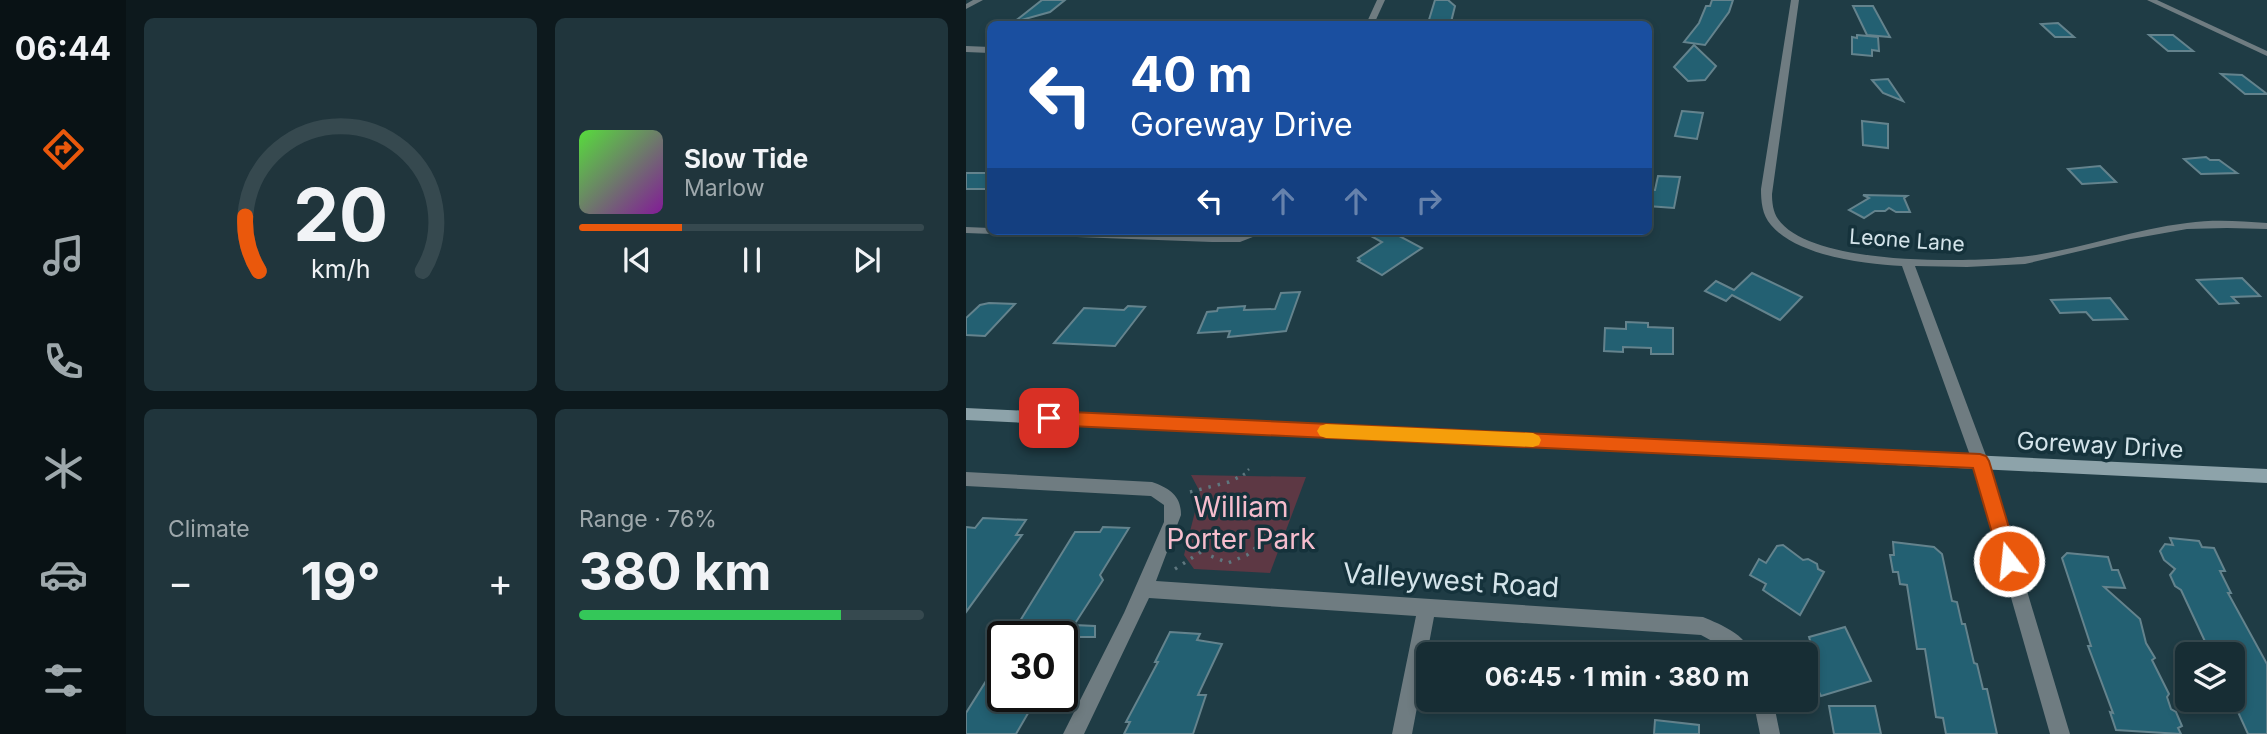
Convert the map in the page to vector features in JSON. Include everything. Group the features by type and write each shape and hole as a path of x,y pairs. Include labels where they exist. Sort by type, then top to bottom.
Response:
{"street":[{"path":"966,7 979,0"},
{"path":"1371,21 1381,0"},
{"name":"Leone Lane","path":"1795,0 1766,189 1767,206 1776,224 1803,243 1838,254 1907,262 1982,263 2027,260 2082,250 2122,237 2191,226 2267,226"},
{"path":"2151,0 2169,11 2267,54"},
{"path":"966,230 987,231"},
{"path":"1117,235 1212,238 1240,238 1249,235"},
{"path":"1907,262 1980,461 2060,734"},
{"name":"Goreway Drive","path":"966,414 2267,476"},
{"path":"966,479 1152,489 1167,495 1173,505 1172,522 1144,589 1073,734"},
{"name":"Valleywest Road","path":"1144,589 1703,626 1732,642"},
{"path":"1402,734 1427,606"},
{"path":"1765,712 1770,734"}],"lane":[{"path":"966,49 987,50"}],"path":[{"path":"1190,492 1231,482 1250,470"},
{"path":"1208,533 1207,548 1211,556 1228,563 1247,555 1263,542"},
{"path":"1175,569 1207,548"}],"green space":[{"name":"William Porter Park","path":"1191,475 1306,477 1270,573 1194,569 1184,555 1200,492"}],"building":[{"path":"1042,0 1065,0 1050,12 1015,21"},
{"path":"1435,0 1448,0 1455,6 1451,21 1429,21"},
{"path":"1712,0 1733,0 1729,12 1705,45 1684,42 1699,23 1706,6 1710,6"},
{"path":"1853,6 1873,6 1890,37 1867,35"},
{"path":"2058,23 2074,37 2055,37 2041,24"},
{"path":"1857,35 1878,37 1879,51 1872,50 1872,56 1852,54 1852,37 1857,38"},
{"path":"2149,35 2173,35 2193,51 2168,51"},
{"path":"1694,45 1716,66 1705,80 1688,81 1674,67"},
{"path":"2221,74 2242,75 2267,94 2245,94"},
{"path":"1888,79 1903,101 1883,93 1872,80"},
{"path":"1682,111 1703,113 1697,139 1675,136"},
{"path":"1862,121 1888,124 1888,148 1863,145"},
{"path":"2206,157 2219,160 2237,173 2201,174 2184,159"},
{"path":"2100,166 2116,182 2082,184 2068,169"},
{"path":"966,173 987,173 987,189 966,189"},
{"path":"1658,176 1680,177 1674,208 1652,206 1652,190 1655,190"},
{"path":"1863,195 1907,196 1904,198 1910,212 1896,212 1889,208 1875,211 1864,218 1849,210 1869,198"},
{"path":"1369,235 1398,235 1422,248 1382,275 1358,261 1358,258 1382,242"},
{"path":"1752,273 1802,297 1780,320 1732,295 1726,301 1705,291 1716,281 1734,290"},
{"path":"2242,278 2260,296 2232,297 2238,303 2219,304 2197,280"},
{"path":"1300,292 1286,331 1228,337 1230,331 1198,333 1207,312 1217,311 1218,308 1245,306 1244,310 1275,309 1281,293"},
{"path":"2110,298 2127,319 2093,320 2086,312 2060,313 2051,300"},
{"path":"1015,304 985,336 966,335 966,318 980,305"},
{"path":"1128,306 1145,307 1115,346 1054,343 1084,308 1124,310"},
{"path":"1626,322 1648,323 1648,327 1673,328 1673,354 1651,354 1651,348 1623,347 1623,352 1604,351 1605,328 1626,329"},
{"path":"983,518 1026,520 1016,535 1022,535 966,612 966,527 975,528"},
{"path":"1103,527 1129,528 1100,575 1103,580 1077,621 1020,621 1075,532 1100,532"},
{"path":"2170,538 2199,541 2202,547 2214,548 2225,571 2220,571 2231,593 2228,593 2267,664 2267,734 2248,734 2238,712 2245,712 2245,642 2205,642 2181,590 2175,586 2170,575 2175,569 2164,560 2160,551 2165,544 2173,545"},
{"path":"1893,542 1934,547 1942,554 1952,601 1957,602 1974,663 1977,664 1983,689 1987,689 1997,734 1946,734 1943,718 1936,717 1925,649 1917,649 1907,585 1900,584 1898,572 1893,572 1890,555 1894,555"},
{"path":"1783,545 1803,560 1808,559 1817,564 1818,569 1824,572 1800,615 1763,590 1766,584 1750,575 1759,559 1766,563 1777,546"},
{"path":"2067,553 2108,557 2112,570 2118,570 2125,588 2104,587 2140,619 2146,643 2155,658 2152,660 2169,694 2167,697 2171,709 2176,712 2182,726 2178,728 2181,734 2116,730 2110,712 2113,713 2088,646 2091,646 2062,558"},
{"path":"1078,625 1095,626 1095,637 1078,637"},
{"path":"1845,627 1871,681 1821,696 1818,690 1818,642 1811,642 1809,637"},
{"path":"1170,632 1200,634 1197,640 1222,644 1198,695 1206,695 1193,734 1124,734 1130,722 1126,722 1158,662 1155,662"},
{"path":"987,680 987,712 1029,712 1016,734 966,734 966,713"},
{"path":"1829,706 1875,706 1881,734 1834,734"},
{"path":"1655,720 1699,725 1699,734 1654,734"}],"slow traffic":[{"path":"1326,431 1533,440"}],"route":[{"path":"1049,418 1980,461 2009,561"}]}
